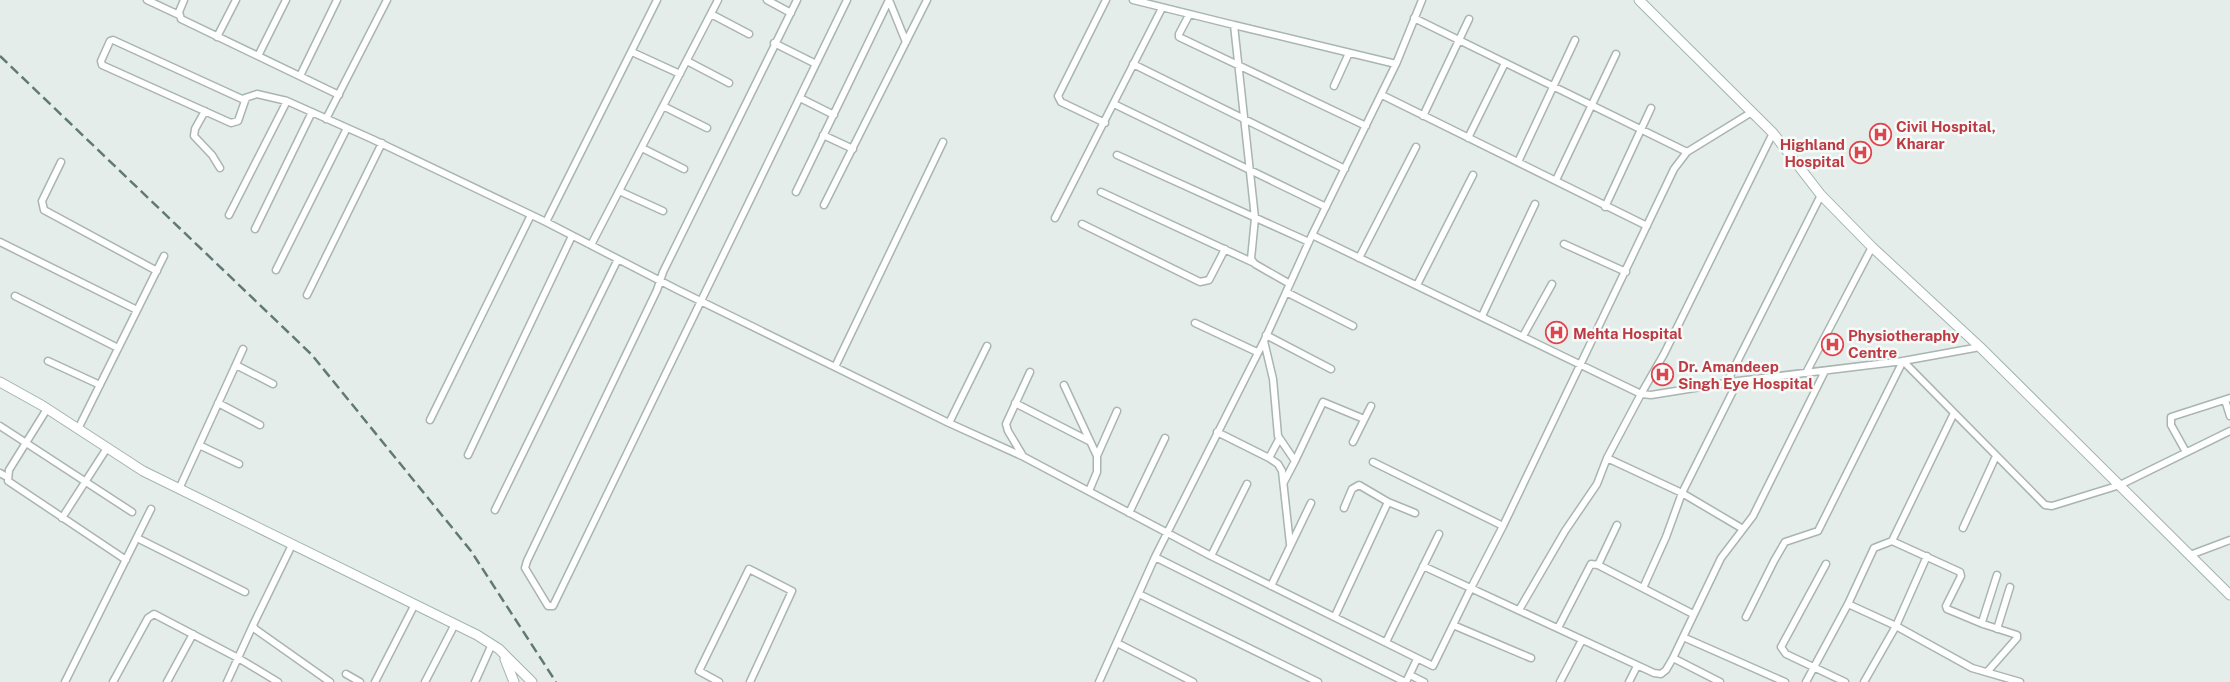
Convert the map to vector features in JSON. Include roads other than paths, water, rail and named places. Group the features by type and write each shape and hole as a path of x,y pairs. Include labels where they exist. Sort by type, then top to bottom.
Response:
{"street":[{"path":"147,0 179,15 181,19 217,37 339,95"},
{"path":"179,15 184,0"},
{"path":"217,37 236,0"},
{"path":"258,56 286,0"},
{"path":"300,76 336,0"},
{"path":"326,119 387,0"},
{"path":"546,222 657,0"},
{"path":"591,245 718,0"},
{"path":"767,0 791,13"},
{"path":"797,0 774,43 660,280 658,290 527,561 525,568 548,606 552,606 847,0"},
{"path":"889,0 906,42"},
{"path":"796,192 889,0"},
{"path":"824,205 927,0"},
{"path":"1105,123 1061,102 1058,96 1106,0"},
{"path":"1132,0 1396,64"},
{"path":"1099,682 1155,557 1265,338 1309,242 1382,95 1422,0"},
{"path":"1638,0 1773,132 1821,195 1872,247 1980,347 2230,595"},
{"path":"1055,218 1162,8"},
{"path":"711,14 749,34"},
{"path":"1189,14 1179,37 1366,126"},
{"path":"1414,18 1554,86 1641,132 1687,152"},
{"path":"1423,116 1469,19"},
{"path":"1234,25 1255,218 1250,256 1252,262"},
{"path":"246,98 240,98 113,40 110,41 101,61 102,65 235,123 238,121 246,98 250,94 256,94 288,101 382,143 546,222 949,423 1024,457 1211,556 1433,666 1582,364 1674,169 1687,152 1752,112"},
{"path":"1518,162 1575,40"},
{"path":"774,43 816,64"},
{"path":"632,52 680,74"},
{"path":"1334,86 1349,53"},
{"path":"1556,180 1616,54"},
{"path":"687,61 729,83"},
{"path":"1468,138 1505,63"},
{"path":"1133,64 1345,169"},
{"path":"1382,95 1556,180 1605,207 1648,226"},
{"path":"800,98 834,115"},
{"path":"229,215 288,101"},
{"path":"1114,104 1326,208"},
{"path":"663,106 708,128"},
{"path":"1605,207 1651,108"},
{"path":"205,111 195,129 194,136 212,155 220,168"},
{"path":"255,229 312,112"},
{"path":"276,270 347,128"},
{"path":"1519,610 1565,531 1591,495 1641,394 1664,354 1773,132"},
{"path":"824,135 853,149"},
{"path":"836,367 943,142"},
{"path":"307,295 382,143"},
{"path":"1358,258 1416,147"},
{"path":"642,148 684,169"},
{"path":"1117,154 1309,242"},
{"path":"61,162 42,201 44,210 157,271"},
{"path":"1417,285 1473,175"},
{"path":"619,191 663,211"},
{"path":"1101,192 1252,262 1290,284"},
{"path":"1726,384 1821,195"},
{"path":"1482,316 1535,204"},
{"path":"430,420 531,215"},
{"path":"1082,224 1200,282 1209,280 1225,249"},
{"path":"468,455 572,236"},
{"path":"1312,236 1582,364 1641,394 1651,396 1738,381 1903,361 1980,347"},
{"path":"0,242 137,310"},
{"path":"1564,244 1626,272"},
{"path":"1806,373 1872,247"},
{"path":"78,429 164,256"},
{"path":"495,510 618,259"},
{"path":"1523,336 1552,284"},
{"path":"1286,292 1352,326"},
{"path":"15,296 118,348"},
{"path":"1195,323 1258,352"},
{"path":"1265,338 1331,369"},
{"path":"1265,338 1273,379 1279,439 1295,461"},
{"path":"949,423 987,346"},
{"path":"179,489 243,349"},
{"path":"48,360 100,385"},
{"path":"1903,361 2045,506 2052,506 2120,485 2230,431"},
{"path":"1746,616 1785,542 1818,532 1903,361"},
{"path":"236,365 273,384"},
{"path":"1423,566 1638,666 1661,674 1666,670 1673,658 1721,558 1753,516 1825,371"},
{"path":"1024,457 1008,431 1006,424 1030,372"},
{"path":"1643,588 1666,537 1682,493 1738,381"},
{"path":"0,382 47,409 143,471 415,604 492,644 532,682"},
{"path":"1064,385 1097,456"},
{"path":"2186,452 2172,425 2171,417 2228,399 2230,416"},
{"path":"1284,482 1323,402 1364,420"},
{"path":"1015,403 1090,442"},
{"path":"218,404 260,425"},
{"path":"1353,442 1371,406"},
{"path":"6,477 47,409"},
{"path":"1089,491 1097,472 1097,456 1117,411"},
{"path":"1806,682 1848,604 1874,548 1892,540 1954,413"},
{"path":"0,426 132,512"},
{"path":"1217,432 1269,458 1280,467 1284,482 1290,544"},
{"path":"1129,513 1165,438"},
{"path":"1269,458 1279,439"},
{"path":"199,445 239,464"},
{"path":"62,518 107,448"},
{"path":"1963,528 1996,456"},
{"path":"1608,458 1682,493 1743,529"},
{"path":"1373,462 1503,526"},
{"path":"0,473 12,485 126,560"},
{"path":"1211,556 1247,484"},
{"path":"1344,508 1355,486 1363,487 1388,502 1415,513"},
{"path":"1335,616 1388,502"},
{"path":"1271,586 1311,503"},
{"path":"65,682 151,508"},
{"path":"1598,565 1617,525"},
{"path":"1386,642 1439,534"},
{"path":"137,538 245,592"},
{"path":"1892,540 1962,574 1946,608 2017,636 1987,672"},
{"path":"2190,555 2230,540"},
{"path":"227,682 292,545"},
{"path":"1864,682 1896,626 1927,556"},
{"path":"1155,557 1406,682 1417,659"},
{"path":"1558,628 1591,564 1598,565 1693,614"},
{"path":"1826,564 1781,647 1786,654 1845,682"},
{"path":"720,682 699,671 749,569 792,591 750,682"},
{"path":"1983,624 1982,622 1997,575"},
{"path":"1996,629 2010,587"},
{"path":"1139,594 1318,682"},
{"path":"375,682 415,604"},
{"path":"1848,604 1896,626 1972,668 2017,682"},
{"path":"113,682 151,614 157,615 238,658 278,682"},
{"path":"425,682 455,624"},
{"path":"253,625 266,637 330,682"},
{"path":"1453,625 1531,658"},
{"path":"167,682 193,634"},
{"path":"1683,637 1785,682"},
{"path":"1560,682 1582,640"},
{"path":"1117,643 1194,682"},
{"path":"474,682 492,644"},
{"path":"504,656 514,682"},
{"path":"1673,658 1720,682"},
{"path":"1629,682 1638,666"},
{"path":"346,674 360,682"},
{"path":"1410,675 1424,682"}],"railway":[{"path":"0,56 312,355 471,551 556,682"}],"place":[{"name":"Civil Hospital, Kharar","path":"1880,135"},
{"name":"Highland Hospital","path":"1861,153"},
{"name":"Mehta Hospital","path":"1557,333"},
{"name":"Physiotheraphy Centre","path":"1832,344"},
{"name":"Dr. Amandeep Singh Eye Hospital","path":"1662,375"}]}
